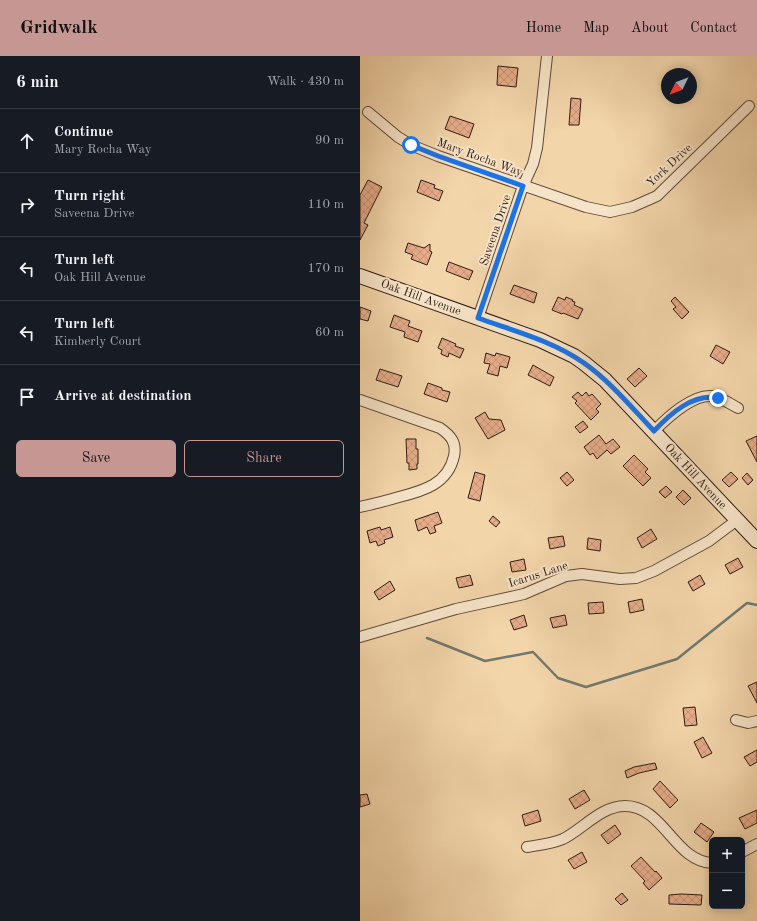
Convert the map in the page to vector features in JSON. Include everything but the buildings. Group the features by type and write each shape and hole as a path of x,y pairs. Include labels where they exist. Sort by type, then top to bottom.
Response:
{"main road":[{"name":"Oak Hill Avenue","path":"360,276 550,344 579,360 594,371 617,392 757,541"}],"street":[{"name":"Saveena Drive","path":"478,318 523,186 533,164 537,148 547,56"},
{"name":"York Drive","path":"523,186 586,207 610,212 632,207 657,196 749,106"},
{"name":"Mary Rocha Way","path":"368,112 398,137 411,145 523,186"},
{"path":"654,431 685,405 704,396 718,398 738,408"},
{"path":"360,400 440,428 448,433 455,446 453,462 449,470 436,484 418,492 360,508"},
{"name":"Icarus Lane","path":"360,637 456,609 524,594 566,576 582,574 620,579 636,578 654,572 709,541 737,520"},
{"path":"736,720 748,723 757,721"},
{"path":"527,847 549,844 559,840 607,810 618,806 626,806 638,808 648,814 686,852 694,858 708,863"},
{"path":"745,850 757,844"}],"waterway":[{"path":"427,638 485,661 533,652 558,678 586,687 677,659 747,603 757,605"}],"route":[{"path":"411,145 523,186 478,318 540,340 570,354 605,380 654,431 664,421 685,405 704,396 718,398"}]}
